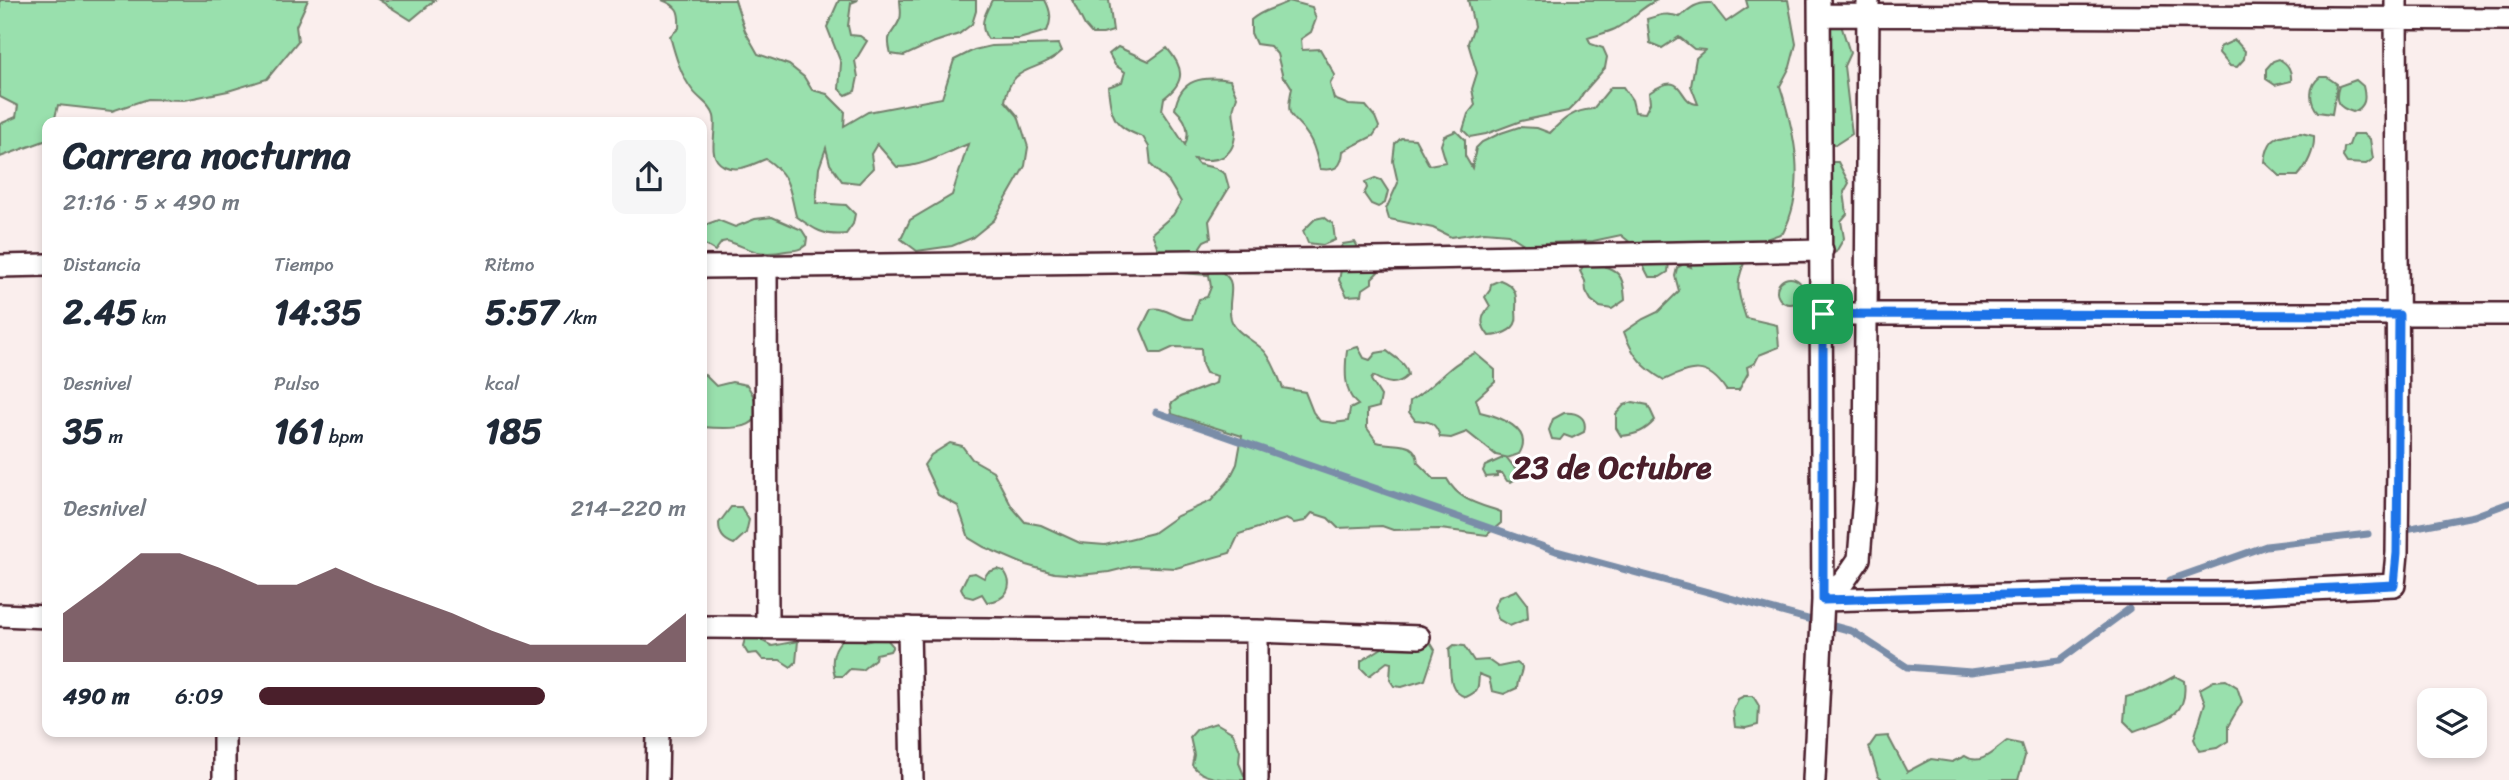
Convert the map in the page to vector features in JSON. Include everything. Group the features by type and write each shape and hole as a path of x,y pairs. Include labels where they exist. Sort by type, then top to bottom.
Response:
{"street":[{"path":"1816,775 1822,608 1823,314 1819,7 2397,9 2509,19"},
{"path":"1822,608 1859,559 1865,484 1868,7"},
{"path":"1822,608 2080,593 2235,593 2394,585 2397,553 2399,315 2397,9"},
{"path":"707,267 1386,259 1822,250"},
{"path":"0,266 42,265"},
{"path":"766,266 767,627"},
{"path":"1823,314 2509,314"},
{"path":"0,615 42,617"},
{"path":"707,628 1257,631 1419,637"},
{"path":"909,628 912,780"},
{"path":"1256,780 1257,631"},
{"path":"223,737 224,780"},
{"path":"657,780 658,737"}],"green space":[{"path":"0,0 308,0 296,26 298,41 267,79 184,100 147,99 112,111 58,105 55,117 42,117 42,142 0,157 0,124 16,117 18,106 0,97"},
{"path":"379,0 435,0 411,20"},
{"path":"662,0 735,0 745,31 758,54 789,65 804,77 812,90 827,94 845,112 844,126 868,112 942,98 954,60 974,50 991,46 1059,44 1062,51 1020,74 1008,89 1005,101 1018,116 1028,147 1025,166 994,220 972,238 952,246 917,251 901,239 910,220 952,195 968,144 925,162 897,167 877,144 871,154 873,168 859,183 842,181 830,164 826,148 819,168 816,203 846,205 855,214 853,224 846,234 820,231 796,216 785,177 766,159 735,169 718,162 714,150 713,112 693,91 682,72 670,36 679,28 678,13 675,7"},
{"path":"839,0 858,0 851,3 848,26 850,35 860,36 867,41 855,61 858,77 855,91 846,95 839,89 841,63 827,27"},
{"path":"900,0 976,0 976,11 972,24 959,34 904,56 891,54 889,41 901,17"},
{"path":"992,0 1045,0 1050,15 1047,31 1019,39 988,39 983,24"},
{"path":"1072,0 1109,0 1113,31 1092,34"},
{"path":"1468,0 1657,0 1615,29 1588,38 1591,44 1603,48 1607,57 1605,68 1568,111 1521,121 1470,137 1463,130 1468,114 1475,105 1472,89 1477,73 1468,43 1474,26"},
{"path":"1746,0 1788,0 1796,44 1790,67 1780,86 1794,141 1797,178 1795,197 1783,233 1749,245 1739,278 1739,295 1746,318 1777,325 1779,347 1759,355 1755,363 1747,367 1748,373 1739,390 1726,390 1712,375 1698,370 1682,372 1664,380 1639,360 1624,332 1658,312 1679,291 1675,276 1677,268 1684,264 1691,267 1685,245 1669,262 1668,272 1660,277 1649,277 1632,244 1621,235 1593,241 1527,246 1508,234 1484,232 1451,237 1433,228 1389,219 1386,209 1398,183 1393,161 1395,144 1401,138 1415,139 1429,165 1446,162 1441,145 1444,136 1456,131 1465,140 1465,156 1472,168 1476,148 1482,142 1519,127 1537,128 1550,133 1569,116 1593,109 1611,87 1623,87 1632,100 1635,112 1645,113 1650,103 1649,93 1670,84 1680,88 1686,98 1698,104 1691,86 1696,58 1705,50 1694,49 1679,37 1662,48 1650,43 1647,19 1667,14 1680,17 1694,6 1711,3 1726,22 1748,7"},
{"path":"1289,1 1312,7 1316,19 1311,32 1301,39 1302,50 1320,49 1335,75 1330,84 1334,99 1349,105 1366,106 1379,127 1373,136 1343,151 1340,164 1334,168 1320,169 1311,141 1290,112 1292,88 1283,78 1277,54 1270,46 1256,44 1251,33 1251,20"},
{"path":"1833,21 1841,25 1850,53 1844,66 1852,134 1835,145 1830,141 1831,131 1818,124 1830,70 1824,28"},
{"path":"2235,40 2245,51 2244,59 2237,67 2230,66 2219,53 2220,47"},
{"path":"1118,47 1149,61 1167,48 1177,61 1179,80 1164,98 1162,110 1185,145 1188,135 1186,126 1175,109 1182,91 1187,85 1202,79 1230,80 1237,97 1233,113 1235,129 1231,150 1221,158 1194,159 1198,164 1215,168 1225,174 1229,188 1209,221 1211,238 1204,241 1200,247 1207,256 1209,274 1213,268 1231,283 1230,310 1234,325 1266,353 1283,388 1305,392 1320,421 1348,421 1350,409 1358,405 1347,387 1347,350 1358,347 1364,358 1370,360 1376,353 1387,351 1400,361 1408,375 1404,379 1392,383 1373,376 1371,380 1381,396 1379,407 1367,410 1367,428 1377,442 1404,445 1414,450 1418,463 1434,479 1447,479 1464,497 1501,512 1501,523 1487,535 1440,529 1393,530 1382,526 1338,528 1328,518 1312,513 1305,521 1294,523 1286,519 1239,534 1230,553 1176,568 1133,566 1080,575 1054,573 1026,565 969,538 958,506 938,495 924,465 931,455 950,443 962,446 972,459 993,471 1012,507 1025,522 1041,525 1080,543 1105,545 1153,533 1177,516 1211,501 1229,480 1237,464 1242,436 1172,414 1171,404 1180,397 1216,383 1217,376 1206,373 1202,364 1201,348 1174,347 1161,353 1151,353 1141,329 1151,309 1192,319 1199,299 1207,297 1211,287 1209,275 1180,273 1160,254 1152,233 1173,215 1181,202 1169,182 1151,165 1149,147 1143,137 1125,129 1112,113 1108,87 1122,82 1125,72 1115,65 1109,54"},
{"path":"2279,59 2289,68 2291,81 2275,85 2266,79 2266,69"},
{"path":"2320,77 2327,77 2337,84 2332,114 2318,112 2313,104 2313,85"},
{"path":"2356,80 2363,86 2365,98 2363,105 2353,112 2340,106 2337,96 2339,86"},
{"path":"2301,133 2314,136 2307,163 2298,176 2280,176 2265,162 2271,142 2280,136"},
{"path":"2353,134 2364,134 2370,139 2373,159 2366,164 2347,163 2343,157 2344,148 2349,145"},
{"path":"1831,162 1838,162 1849,183 1844,192 1847,214 1841,221 1844,238 1836,252 1827,256 1824,172"},
{"path":"1375,178 1381,180 1388,191 1385,203 1378,207 1371,204 1364,194 1367,188 1365,182"},
{"path":"772,217 802,230 807,238 806,245 796,250 768,253 727,241 722,242 715,251 707,246 707,224 718,220 735,227 755,219"},
{"path":"1324,217 1333,224 1335,240 1323,245 1308,243 1303,231 1315,219"},
{"path":"1355,242 1360,251 1379,264 1379,271 1372,278 1372,283 1363,289 1362,295 1347,296 1339,280 1342,265 1337,253 1343,244"},
{"path":"1594,261 1601,262 1619,275 1622,282 1625,300 1612,309 1600,307 1591,300 1586,291 1580,271 1584,265"},
{"path":"1790,278 1799,282 1803,291 1799,300 1790,304 1781,300 1777,291 1781,282"},
{"path":"1500,280 1514,291 1516,320 1509,330 1489,336 1483,325 1484,314 1490,306 1485,297 1491,284"},
{"path":"1475,353 1495,370 1495,382 1476,399 1480,412 1504,420 1522,437 1523,445 1519,454 1507,458 1514,467 1525,473 1511,482 1507,481 1502,473 1486,477 1483,471 1485,466 1505,457 1496,455 1467,432 1451,438 1440,437 1434,425 1415,420 1409,412 1410,401"},
{"path":"707,377 716,386 732,382 747,385 755,400 755,419 739,427 707,427"},
{"path":"1633,402 1648,405 1655,420 1640,432 1621,436 1616,428 1616,414 1624,405"},
{"path":"1564,413 1580,416 1585,427 1584,432 1572,438 1564,435 1560,440 1552,439 1549,430 1553,419"},
{"path":"731,507 741,507 749,520 746,533 734,544 724,538 719,527"},
{"path":"997,569 1004,571 1009,582 1004,596 987,602 982,594 973,598 965,596 961,588 968,574 975,573 984,578 988,572"},
{"path":"1517,590 1527,603 1528,618 1510,626 1498,619 1494,607 1499,597"},
{"path":"1383,626 1416,626 1427,637 1435,650 1425,680 1402,687 1394,686 1390,680 1391,663 1387,662 1369,676 1361,668 1361,661 1382,648"},
{"path":"753,636 772,646 798,641 796,662 791,667 780,660 763,660 757,653 748,654 743,646 745,639"},
{"path":"847,636 859,637 865,642 885,637 893,646 890,651 876,654 875,659 862,670 850,669 843,676 835,676 834,654"},
{"path":"1454,645 1464,646 1474,661 1488,660 1498,667 1517,663 1522,667 1517,688 1504,694 1492,691 1489,678 1479,674 1476,691 1466,697 1459,694 1451,678 1449,649"},
{"path":"2175,676 2184,681 2182,703 2178,710 2163,721 2134,731 2124,721 2126,697 2147,691"},
{"path":"2226,680 2237,687 2242,702 2228,726 2228,741 2217,748 2199,751 2194,739 2205,703 2200,689 2214,681"},
{"path":"1753,696 1759,706 1758,725 1735,727 1733,710 1738,699"},
{"path":"1216,723 1233,733 1240,751 1239,763 1246,780 1208,776 1192,765 1194,755 1190,737 1197,729"},
{"path":"1888,736 1907,772 1931,759 1952,762 1965,756 1976,760 1992,753 2007,741 2021,744 2025,756 2018,780 1882,780 1878,776 1869,747 1876,737"}],"waterway":[{"path":"1156,412 1556,551 1852,631 1907,667 1971,672 2060,660 2129,609"},
{"path":"2406,529 2474,516 2509,503"},
{"path":"2170,580 2266,546 2368,534"}],"district":[{"name":"23 de Octubre","path":"1612,467"}],"route":[{"path":"1823,314 2399,315 2397,553 2394,585 2235,593 2080,593 1823,600 1823,314"}]}
